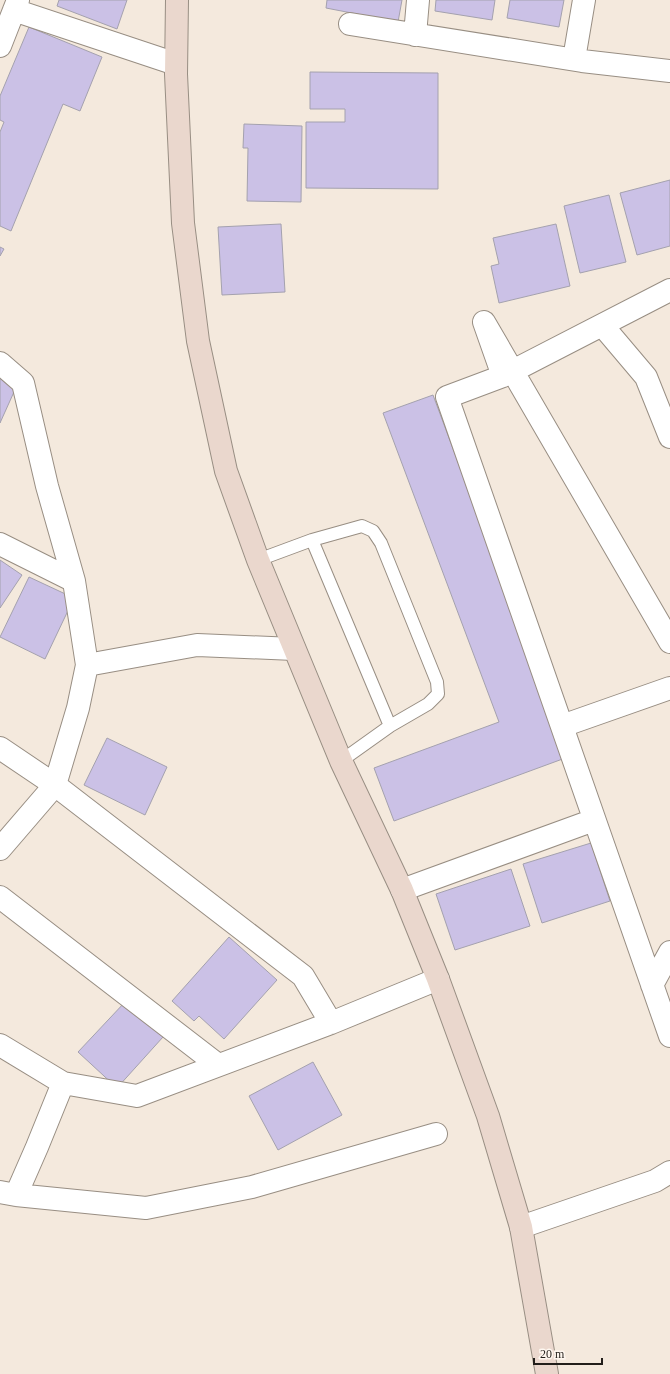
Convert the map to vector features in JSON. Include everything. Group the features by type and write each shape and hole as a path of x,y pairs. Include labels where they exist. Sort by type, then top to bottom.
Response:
{"street":[{"path":"177,0 176,64 183,223 198,341 226,471 258,560 341,761 402,890 438,979 488,1116 521,1227 547,1374"},
{"path":"414,34 418,0"},
{"path":"574,59 584,0"},
{"path":"0,46 16,5 176,64"},
{"path":"350,24 574,59 670,71"},
{"path":"670,290 503,376 447,397 670,1036"},
{"path":"503,376 484,322 670,642"},
{"path":"602,325 646,377 670,436"},
{"path":"0,363 23,383 47,486 74,581 87,665 78,708 55,785 0,849"},
{"path":"0,544 74,581"},
{"path":"87,665 197,645 294,649"},
{"path":"562,726 670,688"},
{"path":"0,748 55,785 303,976 331,1022"},
{"path":"402,890 594,820"},
{"path":"0,897 218,1065"},
{"path":"652,985 670,952"},
{"path":"0,1045 63,1083 137,1096 331,1022 438,979"},
{"path":"63,1083 37,1147 8,1193 146,1208 252,1187 436,1134"},
{"path":"521,1227 655,1181 670,1172"}],"lane":[{"path":"258,560 312,540 362,526 373,531 381,543 437,682 438,694 428,704 390,726 341,761"},
{"path":"312,540 390,726"}],"building":[{"path":"59,0 127,0 117,29 57,6"},
{"path":"327,0 402,0 398,22 326,8"},
{"path":"436,0 495,0 492,20 435,11"},
{"path":"510,0 564,0 559,27 507,18"},
{"path":"29,27 102,57 80,111 63,104 11,231 0,226 0,132 4,122 0,120 0,96"},
{"path":"310,72 438,73 438,189 306,188 306,122 345,122 345,109 310,109"},
{"path":"244,124 302,126 301,202 247,201 248,148 243,148"},
{"path":"670,180 670,246 637,255 620,193"},
{"path":"609,195 626,262 580,273 564,206"},
{"path":"281,224 285,292 222,295 218,227"},
{"path":"556,224 570,286 499,303 491,266 499,264 493,238"},
{"path":"0,247 4,249 0,256"},
{"path":"0,375 18,383 0,423"},
{"path":"433,395 568,757 394,821 374,768 499,722 383,413"},
{"path":"0,560 22,575 0,608"},
{"path":"29,577 74,598 45,659 0,637"},
{"path":"107,738 167,767 145,815 84,785"},
{"path":"591,843 610,901 542,923 523,864"},
{"path":"511,869 530,926 455,950 436,894"},
{"path":"229,937 277,980 224,1039 199,1016 194,1021 172,1001"},
{"path":"125,1002 163,1037 117,1088 78,1052"},
{"path":"313,1062 342,1115 278,1150 249,1096"}]}
